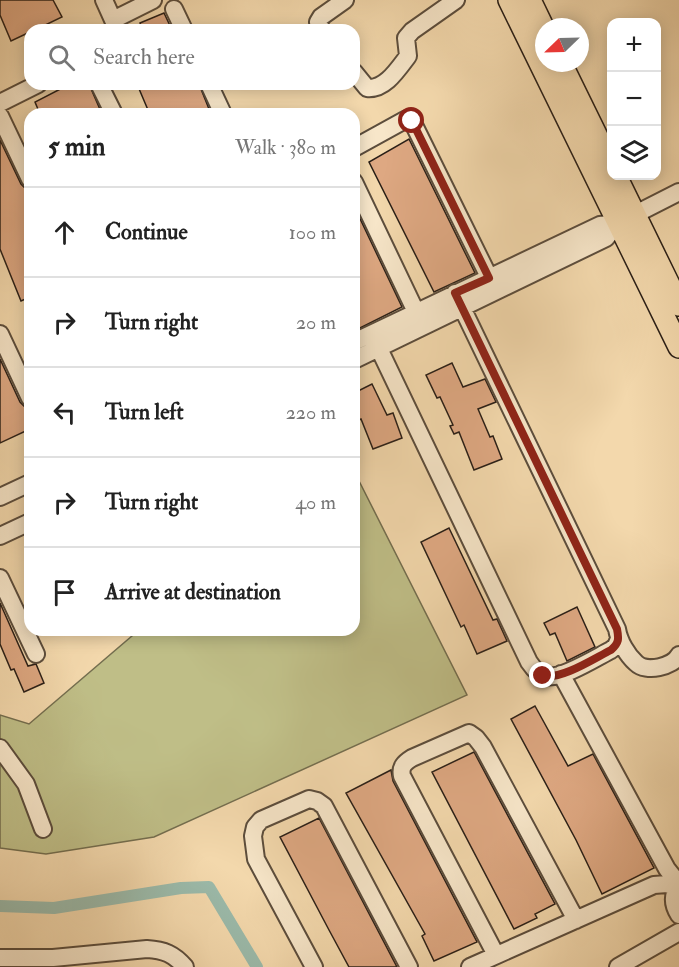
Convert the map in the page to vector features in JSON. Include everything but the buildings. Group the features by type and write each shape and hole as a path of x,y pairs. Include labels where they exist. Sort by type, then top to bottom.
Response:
{"main road":[{"path":"509,0 627,219 679,305"},
{"path":"530,0 539,18"},
{"path":"565,72 607,157"},
{"path":"617,180 627,219 679,347"}],"street":[{"path":"104,0 113,20 153,0"},
{"path":"360,79 367,88 379,87 408,57 406,38 412,31 456,0"},
{"path":"319,24 321,17 336,3"},
{"path":"174,9 181,24"},
{"path":"0,103 26,90"},
{"path":"102,90 111,108"},
{"path":"212,90 220,108"},
{"path":"0,116 24,166"},
{"path":"360,145 407,119 412,121 489,278"},
{"path":"360,342 375,341 458,301 606,238 627,219 679,192"},
{"path":"360,195 416,312"},
{"path":"360,355 416,312 458,301 489,278 600,225 627,219"},
{"path":"458,301 617,629 619,639 634,662 640,666 670,665 679,655"},
{"path":"0,334 24,385"},
{"path":"375,341 529,662 543,676 550,677 611,650 619,639"},
{"path":"0,497 24,486"},
{"path":"0,536 24,525"},
{"path":"0,578 24,629"},
{"path":"27,636 36,654"},
{"path":"561,674 678,886 674,901 679,915"},
{"path":"496,955 402,776 401,770 411,758 469,733 476,738 489,757 576,920"},
{"path":"0,748 26,784 43,829"},
{"path":"314,967 256,860 253,836 255,827 261,820 309,799 324,806 409,967"},
{"path":"470,967 654,885 678,886"},
{"path":"618,967 679,932"},
{"path":"0,958 53,958 147,949 170,953 185,967"}],"shaded area":[{"path":"360,483 467,695 154,837 46,854 0,848 0,715 29,724 132,636 360,636"}],"waterway":[{"path":"0,906 54,908 181,888 209,887 257,967"}],"route":[{"path":"412,121 489,278 455,293 617,629 619,639 611,650 561,674 543,676"}]}
